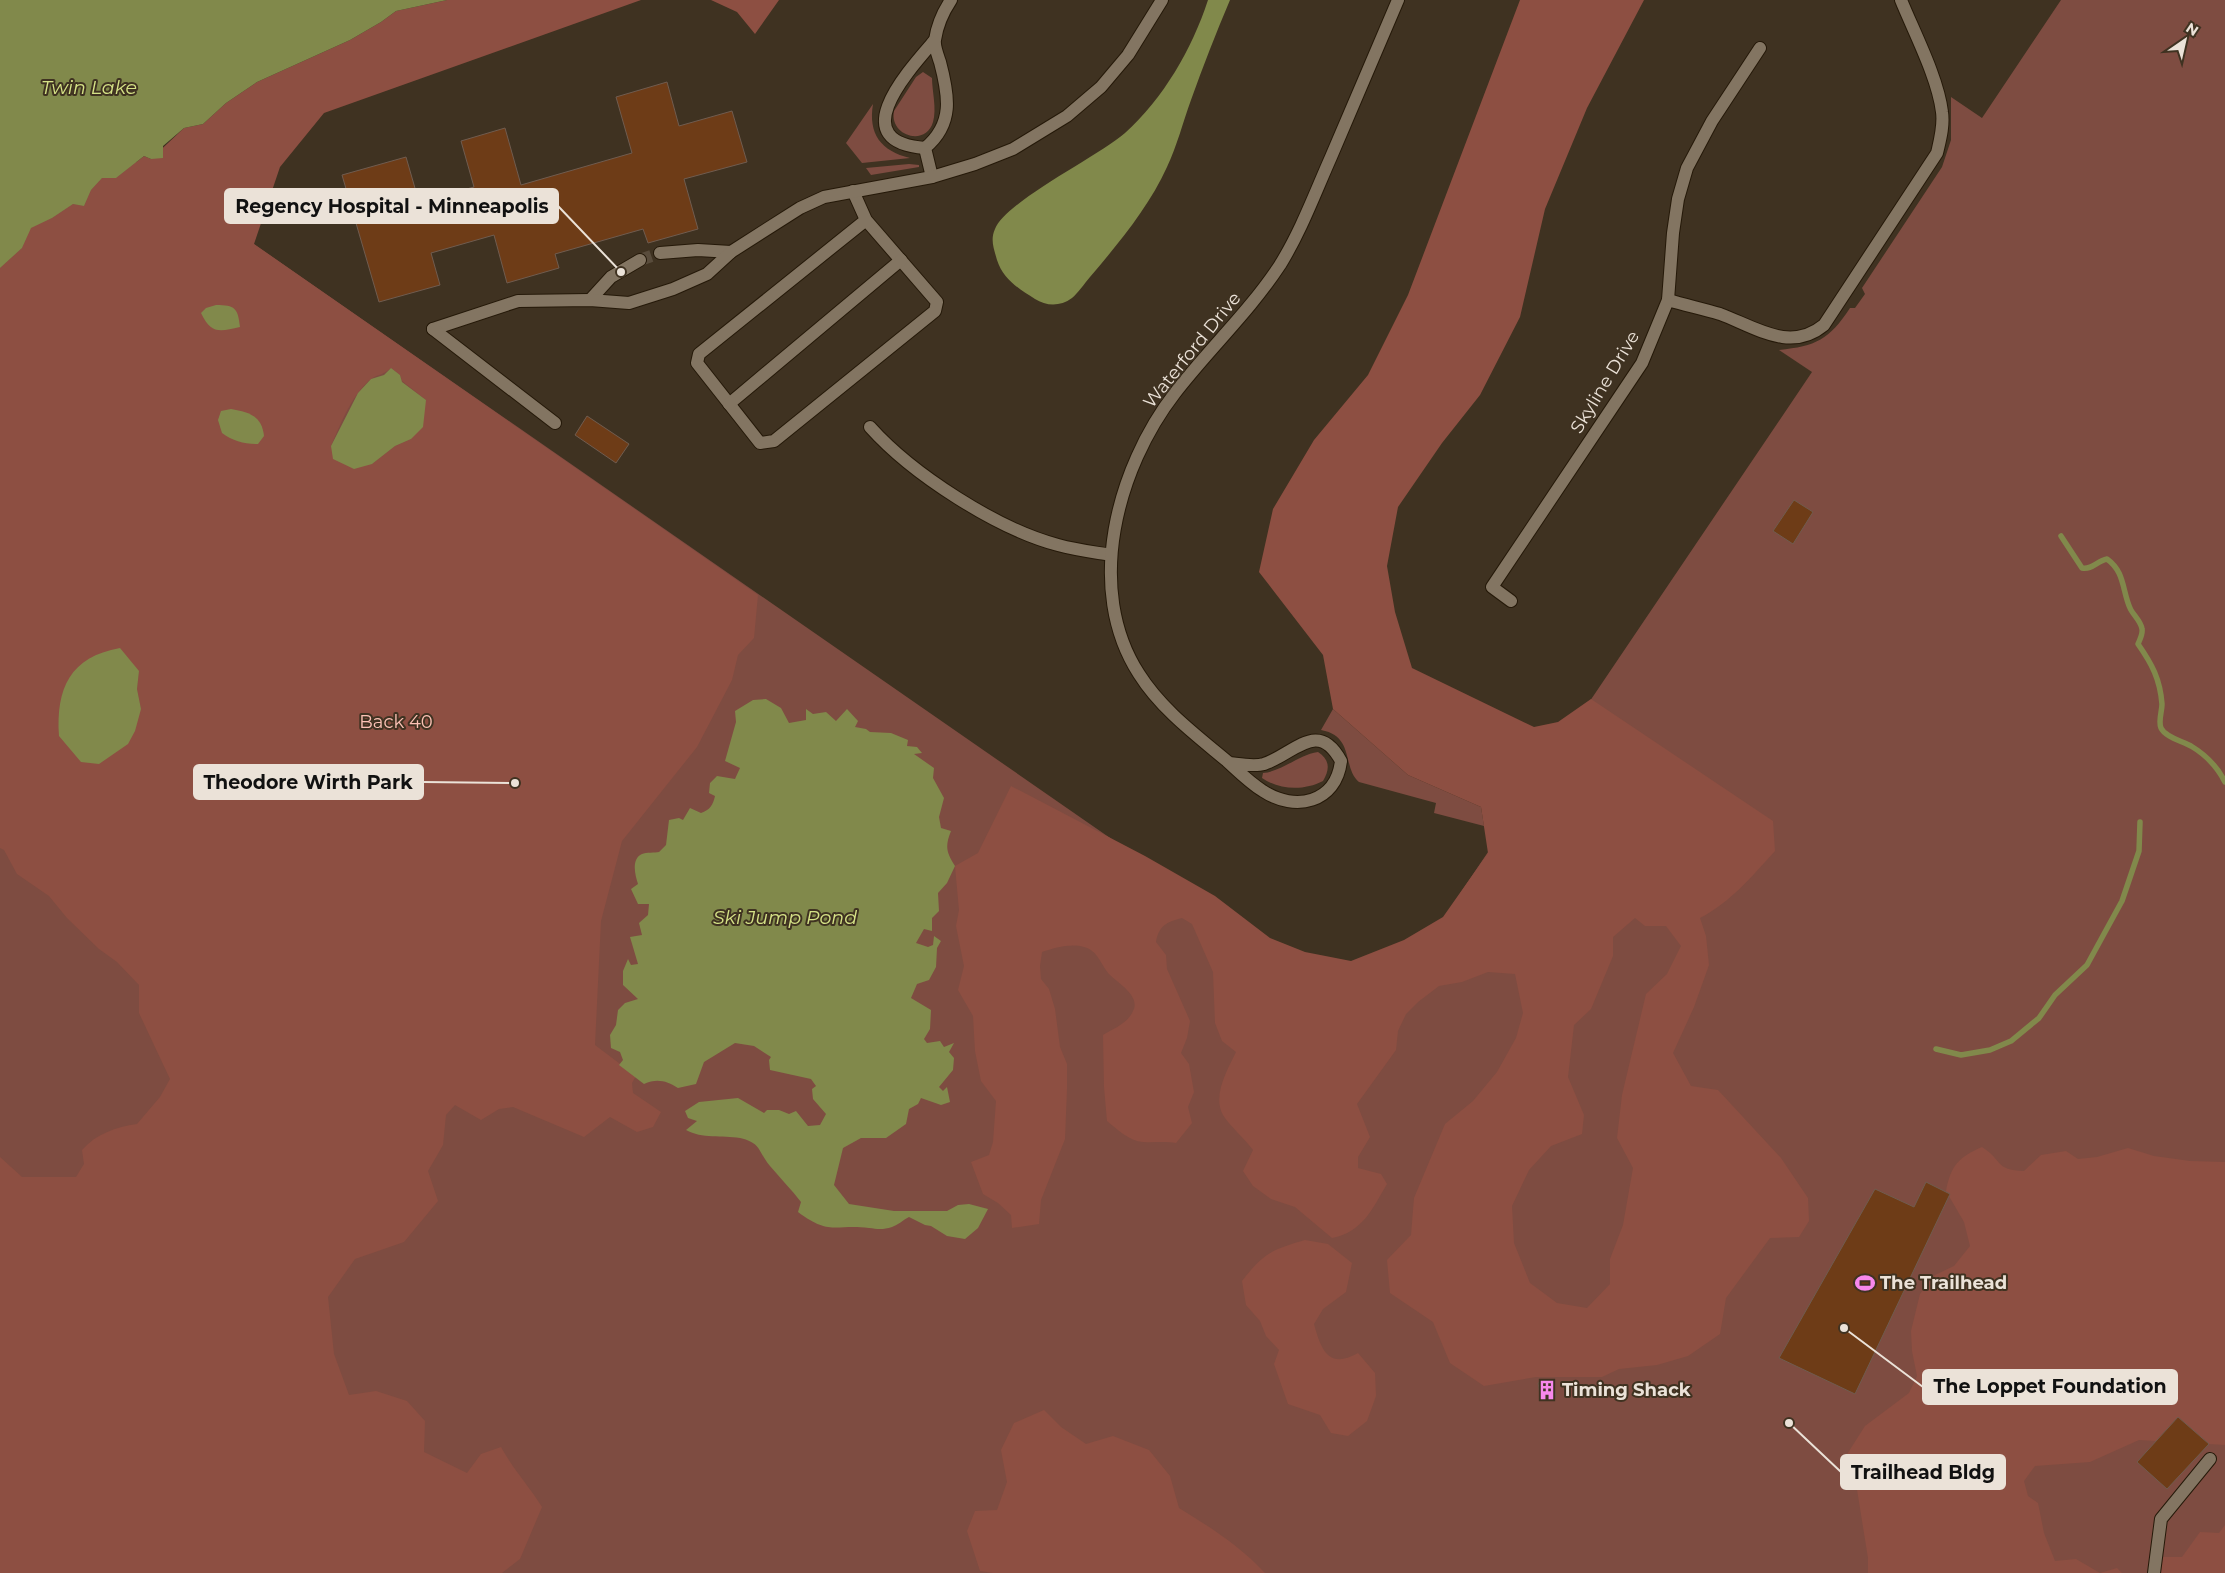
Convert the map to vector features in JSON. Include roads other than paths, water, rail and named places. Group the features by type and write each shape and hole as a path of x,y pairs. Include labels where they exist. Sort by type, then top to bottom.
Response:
{"street":[{"path":"925,148 910,147 899,143 890,134 885,123 886,108 907,72 934,41 943,12 950,0"},
{"path":"555,423 433,329 518,301 590,300 629,303 673,289 707,274 731,252 800,208 824,197 932,176 975,164 1014,149 1067,116 1115,72 1146,28 1162,0"},
{"name":"Waterford Drive","path":"1229,763 1261,765 1275,760 1304,742 1319,739 1330,746 1341,761 1340,772 1330,791 1320,798 1290,801 1263,791 1229,763 1181,722 1154,694 1139,674 1126,651 1117,625 1110,577 1111,554 1124,492 1151,429 1175,393 1244,314 1280,264 1309,208 1398,0"},
{"path":"1668,300 1719,314 1778,336 1804,337 1824,325 1938,154 1942,134 1942,112 1936,89 1901,0"},
{"path":"925,148 942,130 946,119 944,80 934,41"},
{"name":"Skyline Drive","path":"1511,601 1492,588 1642,363 1668,300 1673,233 1678,199 1687,168 1712,121 1760,48"},
{"path":"925,148 932,176"},
{"path":"853,191 866,220 937,302 935,311 774,441 760,443 697,363 699,354 866,220"},
{"path":"660,252 698,250 731,252"},
{"path":"590,300 611,277 640,260"},
{"path":"729,404 901,260"},
{"path":"870,427 905,462 1000,521 1057,545 1111,554"},
{"path":"2154,1573 2161,1519 2210,1459"}],"water":[{"name":"Twin Lake","path":"0,0 447,0 396,11 350,40 257,82 226,103 203,124 184,128 163,146 163,158 151,159 144,156 116,178 102,178 91,190 84,206 73,204 52,218 31,228 22,248 0,268"},
{"path":"1208,0 1230,0 1200,75 1171,159 1160,182 1122,238 1072,298 1058,304 1044,303 1035,299 1012,283 1003,273 993,244 995,229 1002,218 1033,193 1112,143 1139,120 1164,89 1185,55"},
{"path":"216,305 234,309 237,312 240,327 216,330 208,325 201,313 206,308"},
{"path":"391,368 400,375 402,382 426,400 423,427 411,439 395,446 372,464 354,469 333,459 331,446 358,393 371,379 384,375"},
{"path":"231,409 253,416 261,424 264,436 258,444 239,442 222,433 218,420 221,411"},
{"path":"120,648 139,671 137,689 141,709 135,731 128,744 99,764 81,762 59,736 60,703 64,689 78,667 103,652"},
{"name":"Ski Jump Pond","path":"766,699 781,708 789,723 806,720 806,709 813,714 826,712 836,721 847,709 858,721 855,727 866,729 870,732 891,733 908,740 907,746 917,747 922,753 914,754 934,768 933,778 944,798 939,817 941,828 951,831 947,849 955,866 947,883 938,893 939,911 932,918 932,931 924,929 916,943 928,947 933,945 934,936 941,941 937,948 936,967 929,980 917,984 911,998 931,1010 930,1029 924,1039 927,1043 940,1041 944,1047 954,1043 949,1052 954,1058 953,1070 939,1087 943,1091 947,1087 950,1102 941,1105 921,1098 918,1104 909,1109 906,1124 886,1138 861,1138 843,1148 834,1185 849,1204 894,1211 947,1211 958,1205 969,1204 988,1209 978,1228 965,1239 947,1236 931,1226 909,1217 894,1226 883,1229 833,1228 818,1224 798,1212 801,1202 766,1161 756,1145 740,1138 705,1136 686,1130 697,1121 688,1118 685,1111 699,1102 738,1098 764,1113 767,1110 779,1110 789,1114 796,1111 808,1126 820,1125 826,1114 813,1099 812,1089 816,1086 811,1079 770,1070 769,1060 771,1057 754,1046 735,1043 704,1062 696,1084 678,1088 662,1081 644,1084 619,1065 623,1060 620,1052 611,1048 610,1035 616,1025 618,1010 625,1003 638,999 623,985 623,971 628,959 631,965 638,964 630,937 642,935 639,923 648,915 649,904 638,904 631,889 638,884 635,872 636,860 644,853 659,852 666,845 669,820 679,818 683,820 690,808 701,813 709,809 715,796 709,793 710,783 717,776 735,779 740,768 725,761 736,722 735,711 753,700"}],"waterway":[{"path":"2061,536 2082,568 2089,568 2107,559 2113,564 2120,575 2130,608 2141,626 2142,633 2138,644 2157,679 2162,704 2161,728 2170,736 2202,753 2215,766 2225,782"},
{"path":"1936,1049 1961,1055 1990,1050 2011,1041 2039,1018 2055,995 2087,965 2122,901 2139,851 2140,822"}],"tunnel":[{"path":"640,260 660,253"}],"place":[{"name":"Regency Hospital - Minneapolis","path":"621,272"},
{"name":"Theodore Wirth Park","path":"515,783"},
{"name":"The Trailhead","path":"1865,1283"},
{"name":"The Loppet Foundation","path":"1844,1328"},
{"name":"Timing Shack","path":"1547,1390"},
{"name":"Trailhead Bldg","path":"1789,1423"}],"park label":[{"name":"Back 40","path":"396,722"}]}
